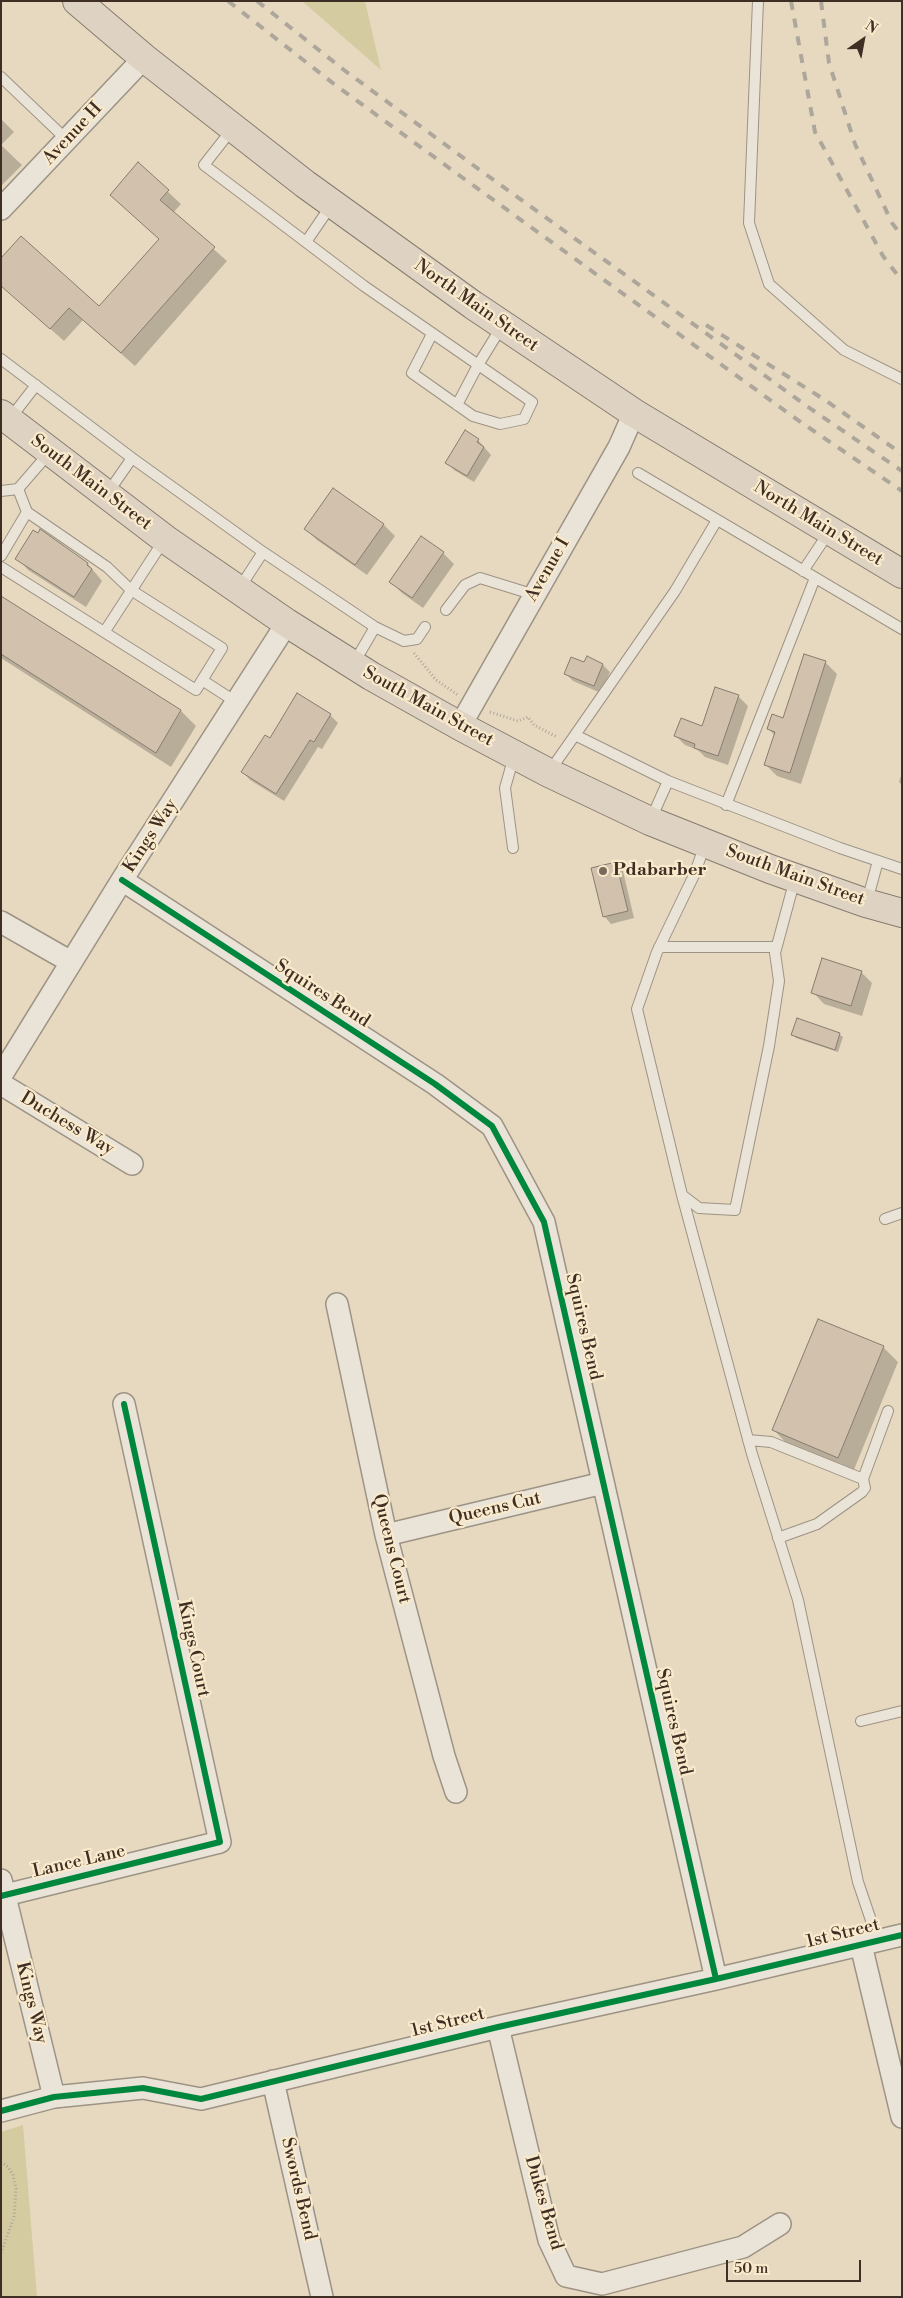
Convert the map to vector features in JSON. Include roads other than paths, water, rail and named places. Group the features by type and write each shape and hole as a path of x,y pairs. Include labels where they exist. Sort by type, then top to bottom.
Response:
{"highway":[{"name":"North Main Street","path":"77,1 144,58 332,203 502,325 634,413 829,532 902,574"},
{"name":"South Main Street","path":"5,417 164,539 238,590 353,664 460,726 549,773 650,821 795,878 866,903 902,913"}],"street":[{"name":"Avenue H","path":"1,209 144,58"},
{"name":"Avenue I","path":"460,726 619,447 634,413"},
{"name":"Kings Way","path":"1,1076 122,880 287,623"},
{"name":"Squires Bend","path":"122,880 435,1084 492,1126 544,1222 716,1979"},
{"path":"1,922 71,962"},
{"name":"Duchess Way","path":"1,1084 132,1164"},
{"name":"Queens Court","path":"337,1304 386,1535 444,1756 456,1792"},
{"name":"Kings Court","path":"124,1404 220,1842 163,1857"},
{"name":"Queens Cut","path":"386,1535 603,1483"},
{"name":"Lance Lane","path":"2,1890 163,1857"},
{"name":"Kings Way","path":"2,1890 54,2097"},
{"name":"1st Street","path":"1,2111 54,2097 143,2088 201,2099 498,2026 716,1979 902,1935"},
{"path":"869,1943 902,2117"},
{"name":"Dukes Bend","path":"498,2026 549,2240 566,2276 602,2284 743,2247 780,2224"},
{"name":"Swords Bend","path":"273,2081 322,2297"}],"lane":[{"path":"758,1 749,223 769,284 844,350 902,379"},
{"path":"1,76 67,140"},
{"path":"234,127 204,165 432,334 532,402 524,419 500,424 473,416 412,373 432,334"},
{"path":"306,242 332,203"},
{"path":"457,405 502,325"},
{"path":"1,359 132,458 263,552 375,627 404,641 417,639 425,627"},
{"path":"5,417 36,386"},
{"path":"1,491 18,489 50,452"},
{"path":"106,495 132,458"},
{"path":"638,473 902,629"},
{"path":"1,567 196,690 222,648 131,590 107,567 27,512 18,489"},
{"path":"1,556 27,512"},
{"path":"549,773 675,591 717,520"},
{"path":"803,571 829,532"},
{"path":"105,632 164,539"},
{"path":"238,590 263,552"},
{"path":"446,610 465,584 480,578 535,595"},
{"path":"726,805 815,578"},
{"path":"353,664 375,627"},
{"path":"202,680 236,702"},
{"path":"575,735 668,781 726,805 902,869"},
{"path":"513,848 505,788 515,755"},
{"path":"650,821 668,781"},
{"path":"705,843 695,873 659,946 637,1009 682,1195 748,1440 798,1600 858,1882 869,1943"},
{"path":"866,903 878,861"},
{"path":"682,1195 698,1208 735,1210 771,1036 779,981 775,953 776,947 795,878"},
{"path":"659,946 776,947"},
{"path":"885,1220 902,1213"},
{"path":"778,1538 817,1524 862,1492 865,1488 863,1479 888,1411"},
{"path":"748,1440 771,1442 863,1479"},
{"path":"860,1720 902,1711"}],"railway":[{"path":"228,1 334,84 463,178 802,423 902,491"},
{"path":"257,1 344,70 473,165 811,409 902,471"},
{"path":"791,1 815,132 883,256 902,281"},
{"path":"821,1 829,63 855,144 892,223 902,236"},
{"path":"706,325 825,400 902,454"}],"place":[{"name":"Pdabarber","path":"603,871"}]}
